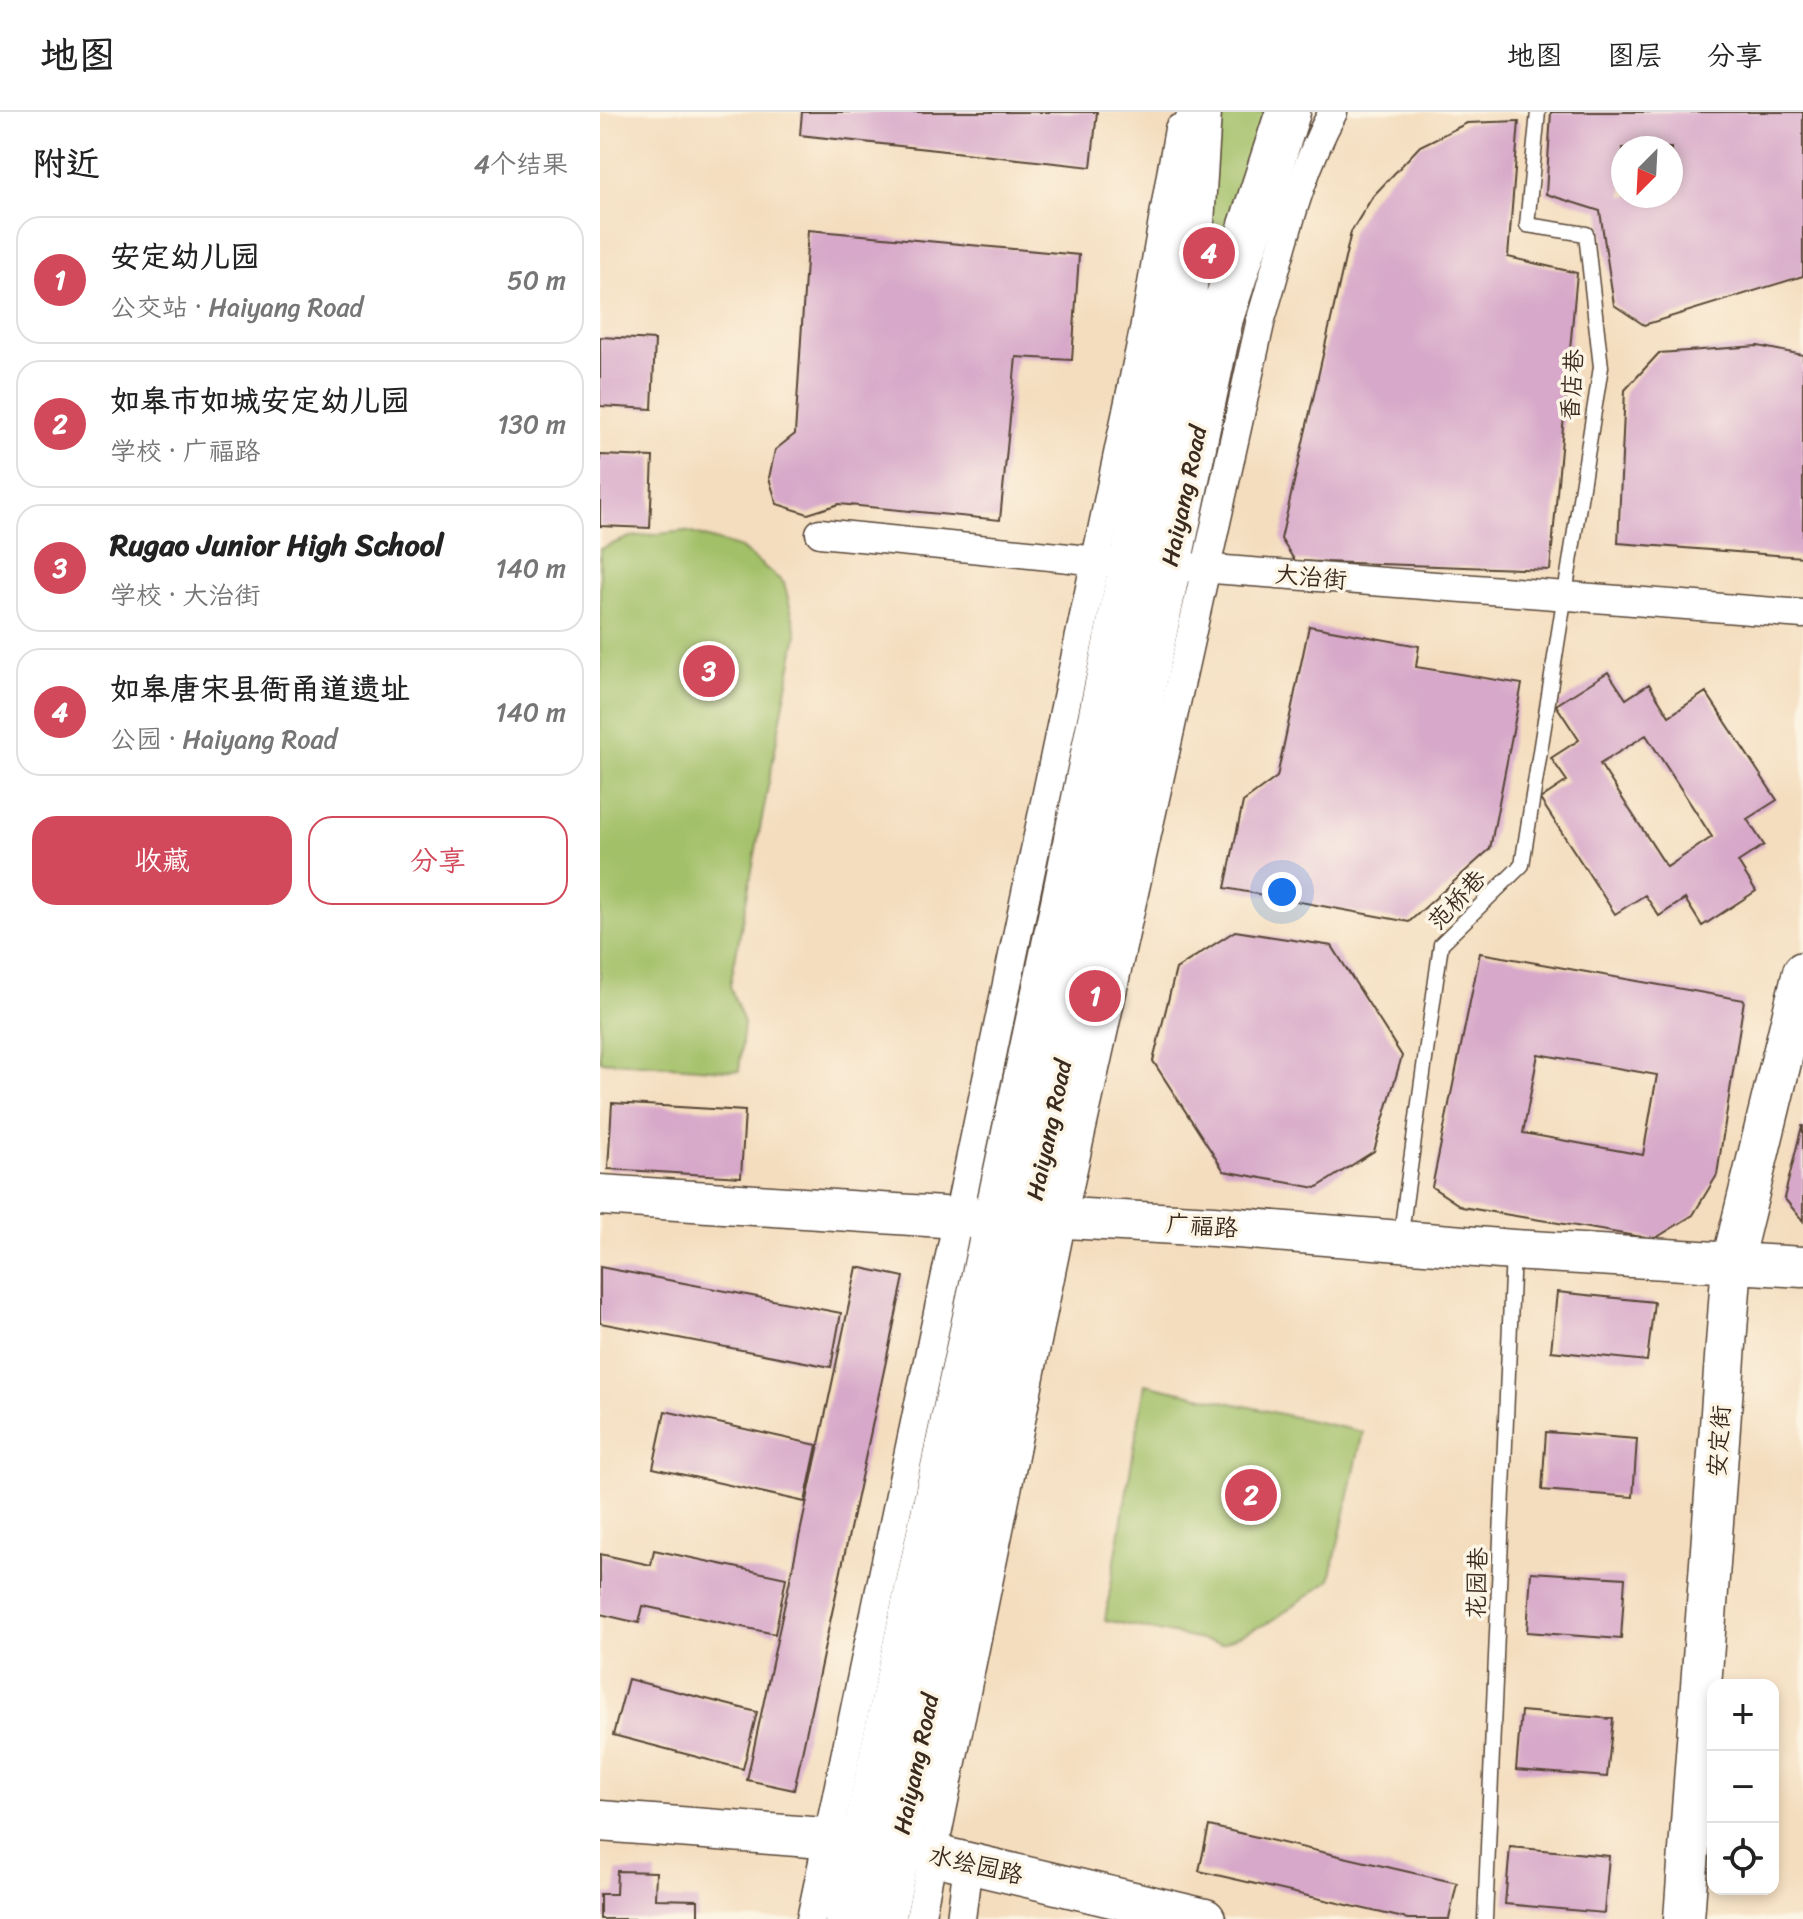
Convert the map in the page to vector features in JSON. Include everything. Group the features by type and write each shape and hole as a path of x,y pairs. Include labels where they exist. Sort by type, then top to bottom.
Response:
{"main road":[{"name":"Haiyang Road","path":"1150,565 1192,223 1199,112"},
{"name":"Haiyang Road","path":"883,1919 1012,1217 1150,565 1221,318 1288,112"},
{"path":"1254,221 1303,112"},
{"name":"Haiyang Road","path":"847,1919 898,1849"}],"street":[{"path":"1150,565 1144,330 1179,134 1179,112"},
{"path":"920,1919 898,1849 1012,1217 1150,565 1261,319 1302,188 1321,134 1333,112"},
{"name":"大治街","path":"820,533 1150,565 1803,614"},
{"name":"安定街","path":"1684,1919 1732,1262 1803,972"},
{"name":"广福路","path":"600,1195 1012,1217 1803,1267"},
{"name":"水绘园路","path":"600,1821 898,1849 1205,1919"},
{"path":"811,1919 898,1849"},
{"path":"898,1849 961,1919"}],"lane":[{"name":"香店巷","path":"1538,112 1527,225 1586,234 1601,367 1566,598"},
{"name":"范桥巷","path":"1400,1241 1441,944 1522,865 1566,598"},
{"name":"花园巷","path":"1485,1919 1513,1250"}],"green space":[{"path":"1215,112 1271,112 1194,306"},
{"path":"685,531 741,548 784,583 797,634 730,986 744,1023 739,1071 600,1061 600,549 630,537"},
{"path":"1145,1384 1363,1432 1330,1580 1272,1621 1221,1644 1105,1620"}],"building":[{"path":"802,112 1097,112 1091,167 800,135"},
{"path":"1551,112 1803,112 1803,276 1644,325 1614,305 1600,211 1546,194"},
{"path":"1519,121 1508,257 1577,273 1550,570 1295,561 1281,539 1351,232 1373,196 1420,146 1467,123"},
{"path":"808,230 1079,255 1072,360 1016,357 1000,520 839,504 808,514 777,504 769,478 775,450 795,434"},
{"path":"600,337 655,340 652,409 600,406"},
{"path":"1758,346 1803,355 1803,557 1618,543 1625,390 1659,353"},
{"path":"600,455 653,457 650,528 600,526"},
{"path":"1309,626 1419,646 1416,667 1522,684 1490,849 1409,922 1225,888 1243,802 1277,777"},
{"path":"1608,672 1626,699 1649,684 1669,716 1706,692 1777,800 1747,819 1764,845 1738,862 1756,891 1702,926 1685,899 1659,916 1645,895 1615,914 1540,799 1567,781 1551,758 1579,740 1556,705","holes":["1646,735 1712,837 1667,867 1600,764"]},
{"path":"1235,931 1332,946 1402,1056 1374,1151 1316,1188 1224,1171 1153,1061 1176,969"},
{"path":"1480,953 1744,1000 1717,1175 1693,1215 1654,1239 1462,1207 1432,1187","holes":["1538,1054 1657,1075 1643,1155 1523,1133"]},
{"path":"612,1103 745,1111 741,1177 608,1169"},
{"path":"1803,1126 1803,1221 1784,1198"},
{"path":"600,1267 841,1313 831,1367 600,1323"},
{"path":"857,1267 904,1277 794,1790 747,1780"},
{"path":"1557,1292 1654,1302 1647,1361 1551,1351"},
{"path":"665,1411 817,1445 805,1502 653,1468"},
{"path":"1546,1432 1637,1439 1633,1497 1542,1490"},
{"path":"654,1550 786,1578 775,1634 643,1606 639,1623 600,1614 600,1554 651,1565"},
{"path":"1531,1572 1625,1578 1621,1639 1527,1632"},
{"path":"628,1679 757,1712 743,1769 613,1735"},
{"path":"1521,1711 1613,1719 1607,1777 1516,1770"},
{"path":"1209,1826 1457,1883 1449,1919 1408,1919 1199,1871"},
{"path":"1510,1847 1609,1856 1604,1913 1505,1904"},
{"path":"617,1871 656,1872 655,1899 698,1900 698,1919 600,1919 600,1894 616,1894"}],"place":[{"name":"如皋唐宋县衙甬道遗址","path":"1209,253"},
{"name":"Rugao Junior High School","path":"709,671"},
{"name":"安定幼儿园","path":"1095,996"},
{"name":"如皋市如城安定幼儿园","path":"1251,1495"}]}
